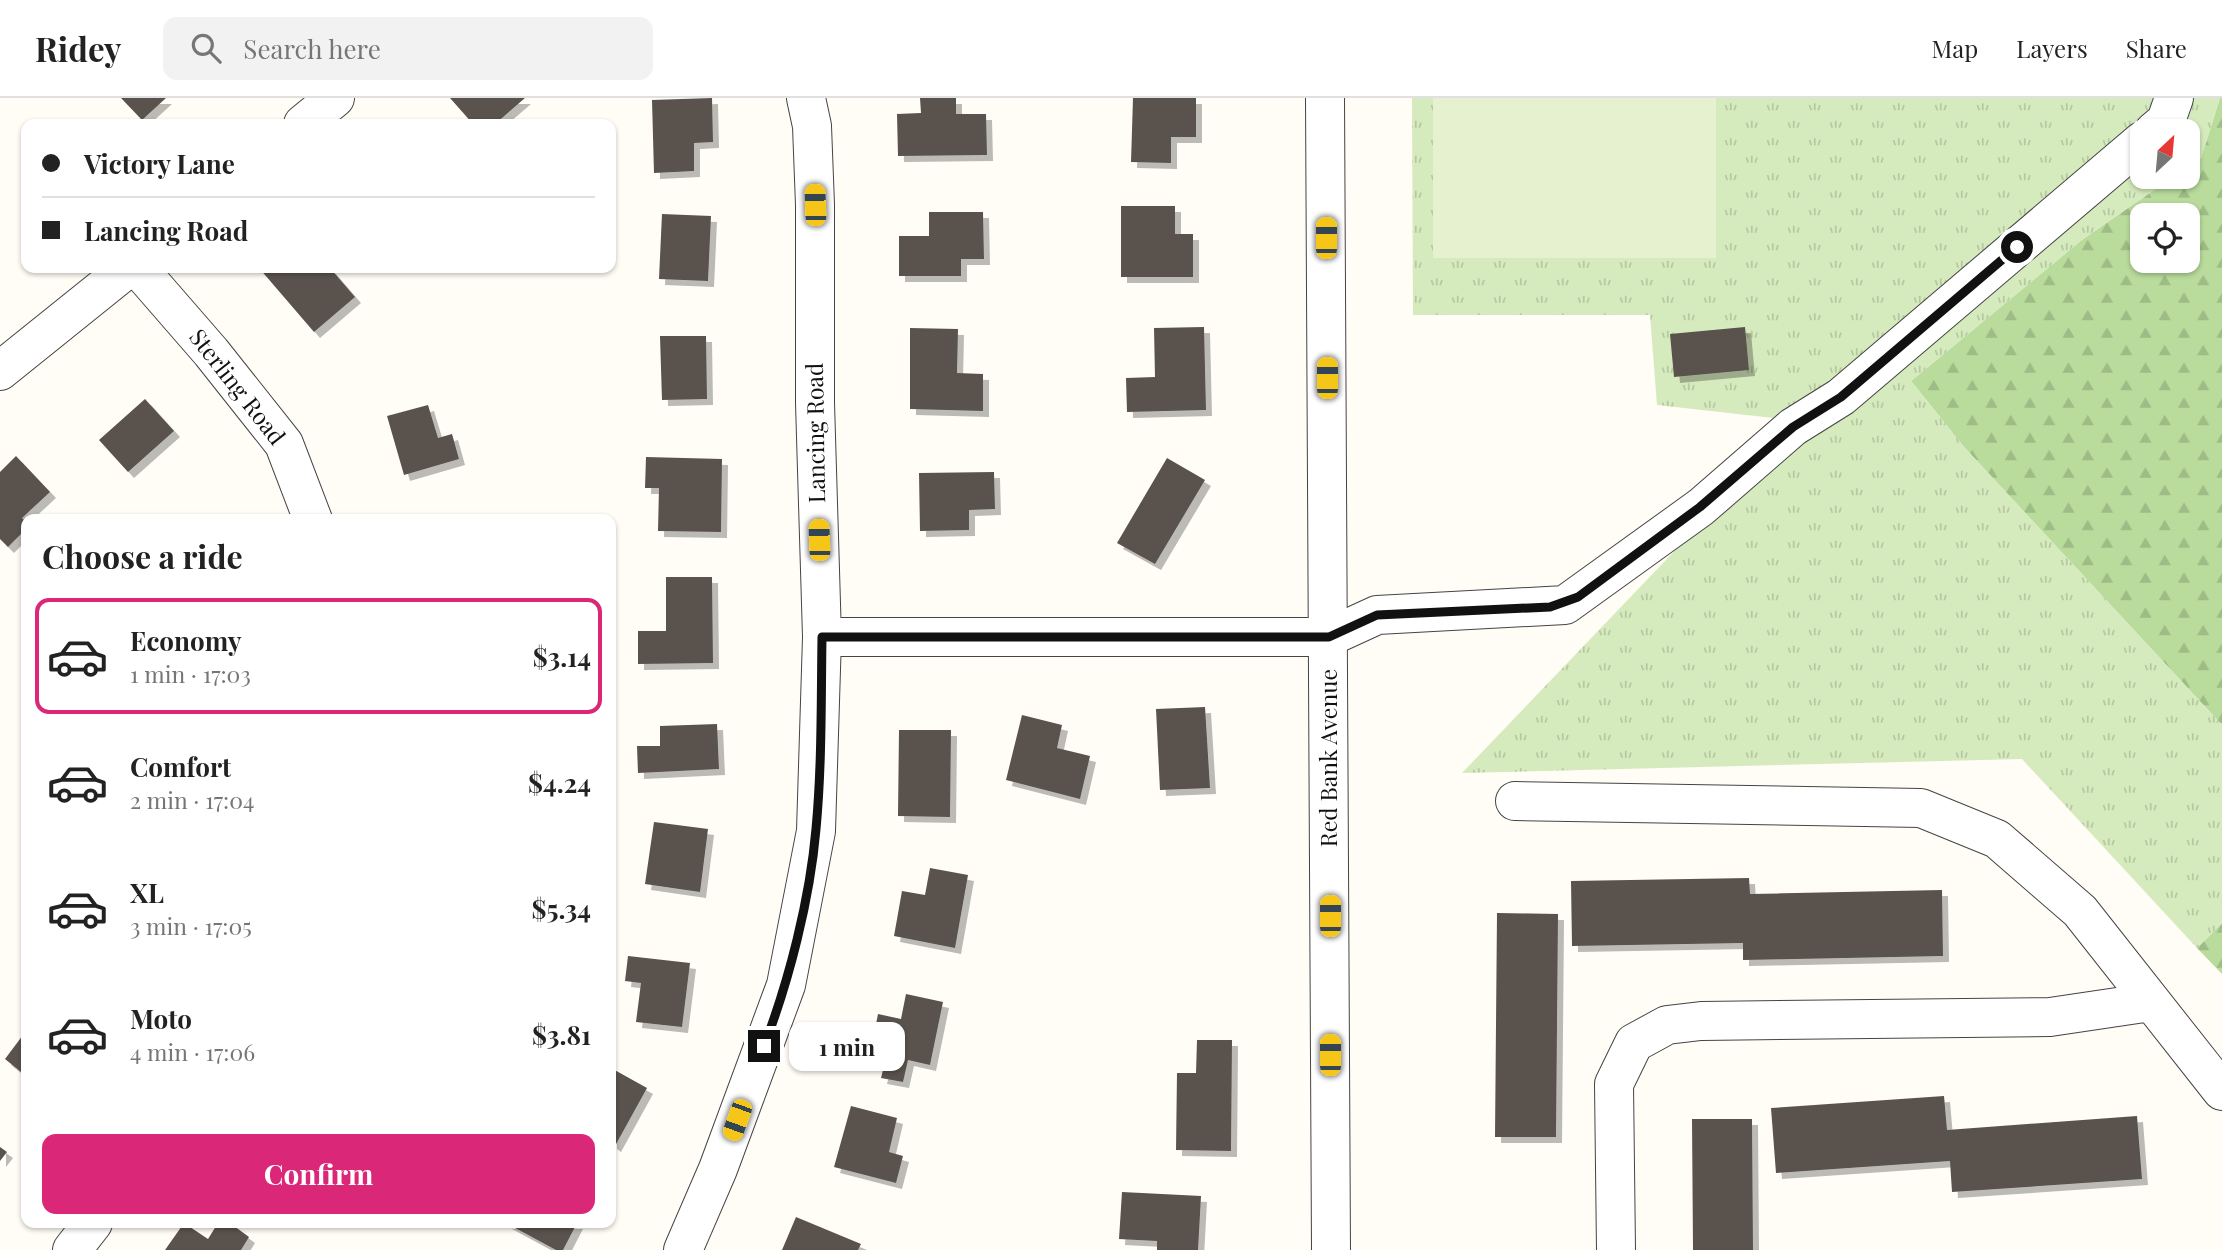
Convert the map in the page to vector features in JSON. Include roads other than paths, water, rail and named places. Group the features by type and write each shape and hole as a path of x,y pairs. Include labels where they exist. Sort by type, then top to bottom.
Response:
{"street":[{"path":"309,119 335,98"},
{"name":"Lancing Road","path":"683,1250 718,1169 786,985 816,831 822,637 816,402 815,205 812,126 806,98"},
{"name":"Red Bank Avenue","path":"1325,98 1331,1250"},
{"path":"2167,119 2174,98"},
{"path":"822,637 1329,637 1377,615 1550,607 1578,597 1700,507 1793,427 1841,397 2130,151"},
{"path":"0,371 122,273"},
{"name":"Sterling Road","path":"142,273 211,352 284,444 311,514"},
{"path":"1515,801 1921,808 1997,838 2080,911 2222,1091"},
{"path":"1616,1250 1614,1084 1634,1043 1667,1025 1701,1021 2050,1017 2151,1002"},
{"path":"72,1250 89,1228"}]}
